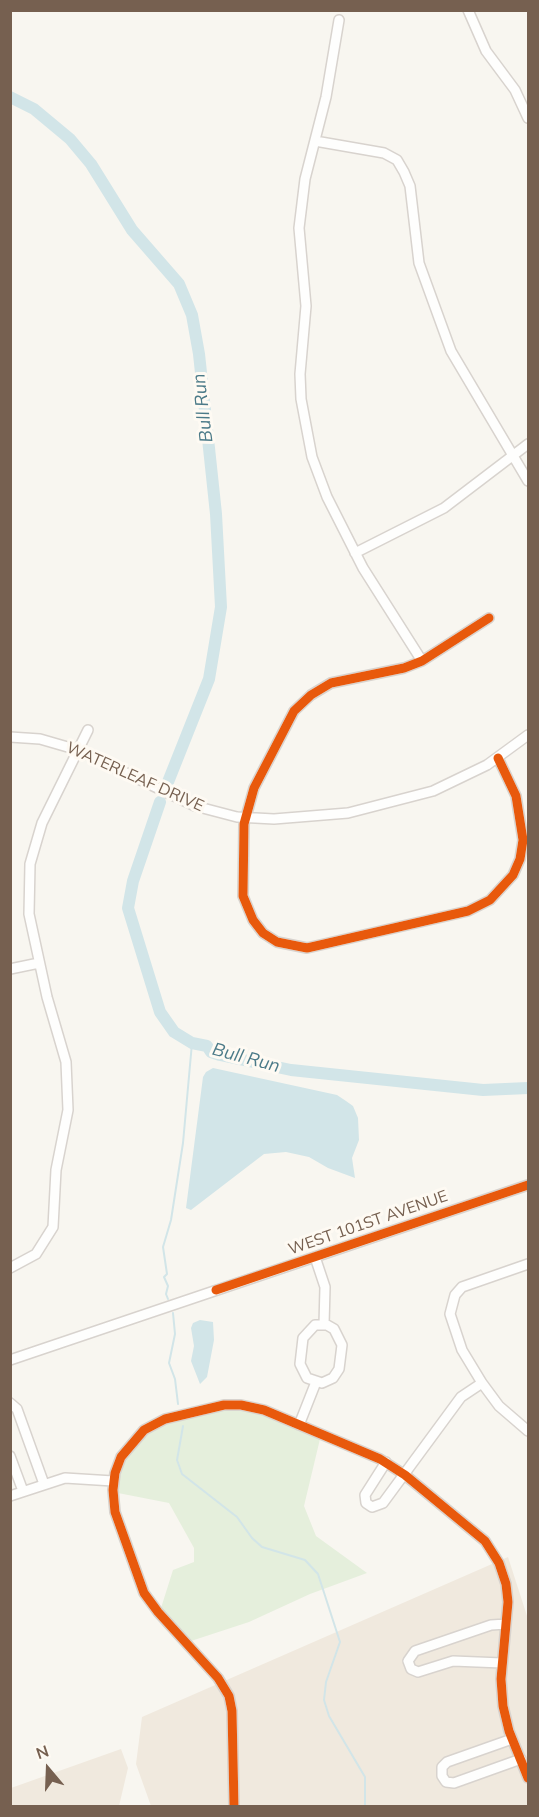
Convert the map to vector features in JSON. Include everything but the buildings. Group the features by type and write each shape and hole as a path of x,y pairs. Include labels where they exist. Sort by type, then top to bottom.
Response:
{"street":[{"path":"468,10 486,51 514,90 528,118"},
{"path":"339,20 326,97 304,179 299,228 306,306 300,374 301,399 317,473 355,553 422,661"},
{"path":"315,141 384,153 397,160 405,172 410,186 419,263 436,313 464,378 528,481"},
{"path":"355,553 405,530 444,508 528,444"},
{"path":"489,618 422,661 398,670 336,682 306,699 284,726 254,788 245,818 242,841 243,890 250,915 260,929 277,942 298,948 320,946 468,911 486,903 502,891 518,865 524,831 516,796 498,758"},
{"path":"10,1268 36,1254 53,1227 56,1170 68,1110 66,1062 39,963 29,914 30,864 42,823 88,730"},
{"name":"WATERLEAF DRIVE","path":"10,737 40,739 78,750 195,806 245,818 307,818 380,807 433,791 498,758 528,735"},
{"path":"10,969 39,963"},
{"name":"WEST 101ST AVENUE","path":"10,1360 528,1185"},
{"path":"315,1257 325,1287 324,1324"},
{"path":"528,1264 462,1287 453,1300 450,1314 464,1355 482,1383 499,1406 528,1431"},
{"path":"324,1324 334,1329 340,1338 340,1365 333,1378 316,1382 302,1371 302,1341 308,1330 324,1324"},
{"path":"299,1425 316,1382"},
{"path":"386,1462 365,1495 370,1507 382,1505 458,1402 482,1383"},
{"path":"10,1403 17,1409 44,1484"},
{"path":"234,1806 232,1712 229,1696 218,1677 158,1612 141,1588 115,1512 113,1481 118,1462 131,1441 149,1426 171,1417 215,1406 241,1405 264,1410 386,1462 476,1531 493,1551 506,1584 506,1624 502,1663 503,1706 512,1739 528,1778"},
{"path":"10,1456 23,1491"},
{"path":"10,1496 44,1484 74,1477 113,1481"},
{"path":"502,1663 453,1662 418,1672 411,1669 408,1661 415,1651 491,1625 506,1624"},
{"path":"512,1739 447,1762 442,1767 442,1776 446,1782 454,1783 521,1759"}],"shaded area":[{"path":"213,1068 337,1095 353,1106 358,1118 359,1140 352,1158 355,1178 328,1168 309,1157 286,1152 264,1154 191,1210 186,1208 203,1077"},
{"path":"200,1320 213,1322 214,1340 207,1377 200,1384 191,1361 194,1346 191,1328 193,1323"},
{"path":"508,1557 528,1619 528,1806 151,1806 136,1764 142,1717"},
{"path":"121,1749 128,1768 119,1806 11,1806 11,1788"}],"green space":[{"path":"242,1409 320,1439 304,1506 316,1536 367,1573 310,1594 249,1622 191,1641 161,1608 173,1570 194,1562 194,1548 169,1503 118,1493 119,1481 123,1464 135,1445 147,1434 167,1422 219,1410"}],"waterway":[{"name":"Bull Run","path":"10,97 34,109 70,139 91,164 132,230 179,284 192,315 199,354 216,514 221,607 209,679 168,782"},
{"name":"Bull Run","path":"160,802 133,881 128,908 160,1012 174,1032 192,1043 207,1046 211,1052 220,1055 291,1070 483,1090 528,1088"},
{"path":"168,1299 166,1294 168,1286 164,1277 167,1274 163,1247 171,1220 183,1143 192,1043"},
{"path":"173,1313 175,1334 169,1363 175,1379 178,1404"},
{"path":"183,1426 177,1460 182,1474 237,1517 252,1538 262,1547 305,1560 318,1574 340,1642 326,1682 324,1700 329,1716 365,1777 365,1806"}],"cycle path":[{"path":"489,618 422,661 404,668 331,683 311,695 294,711 254,788 244,824 243,896 253,920 263,933 277,942 307,948 468,911 490,900 513,875 520,859 523,840 516,796 498,758"},
{"path":"216,1290 528,1185"},
{"path":"234,1806 232,1711 229,1696 218,1678 158,1612 144,1593 115,1512 113,1490 115,1473 121,1457 144,1430 165,1419 224,1405 241,1405 264,1410 380,1459 405,1475 485,1541 499,1563 506,1584 508,1602 501,1679 503,1706 509,1731 528,1778"}]}
